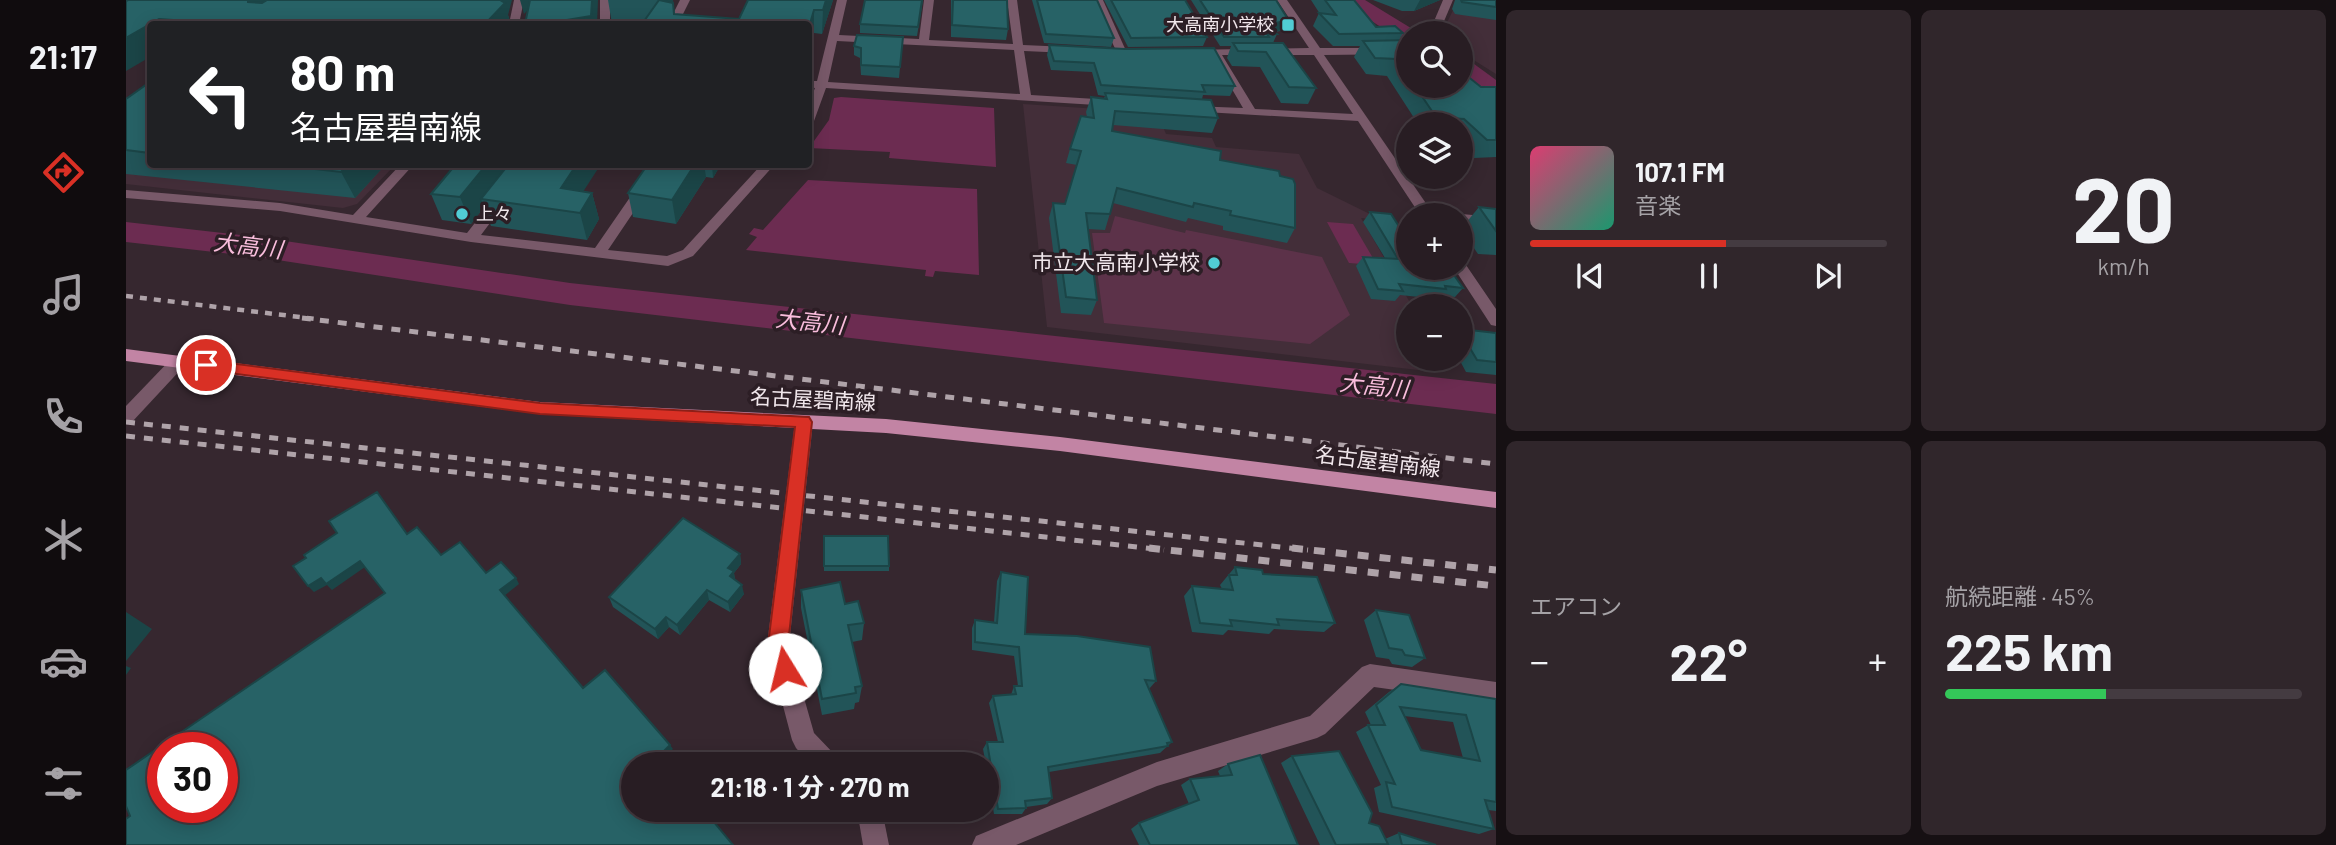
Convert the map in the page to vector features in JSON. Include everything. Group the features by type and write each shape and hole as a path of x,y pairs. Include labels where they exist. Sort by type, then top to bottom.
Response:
{"main road":[{"name":"名古屋碧南線","path":"126,355 540,408 886,426 1060,444 1496,500"}],"street":[{"path":"515,21 519,0"},
{"path":"604,21 605,0"},
{"path":"674,21 685,0"},
{"path":"812,111 822,85 842,0"},
{"path":"924,43 929,0"},
{"path":"1012,0 1026,98"},
{"path":"1098,0 1122,53"},
{"path":"1271,0 1282,0 1420,203"},
{"path":"1439,21 1448,0"},
{"path":"833,38 1083,51"},
{"path":"1212,46 1251,112"},
{"path":"1175,52 1212,46 1319,52 1396,51"},
{"path":"1109,52 1135,53"},
{"path":"812,84 1131,105"},
{"path":"1184,108 1363,118"},
{"path":"358,218 404,168"},
{"path":"471,237 525,168"},
{"path":"599,251 657,168"},
{"path":"126,194 358,218 471,237 668,261 688,253 765,168"},
{"path":"1473,219 1496,220"},
{"path":"1469,280 1496,321"},
{"path":"126,417 179,361"},
{"path":"804,422 778,645 804,740 815,752"},
{"path":"985,845 1157,774 1317,726 1370,675 1496,693"},
{"path":"871,822 876,845"}],"shaded area":[{"path":"1458,0 1496,0 1496,74 1473,60 1473,21 1448,21"},
{"path":"834,98 994,108 996,167 889,158 890,152 812,148 812,144 829,120"},
{"name":"市立大高南小学校","path":"1023,104 1145,112 1163,127 1166,134 1212,138 1216,147 1299,154 1317,188 1382,220 1361,218 1405,294 1396,294 1396,367 1047,327"},
{"path":"126,134 147,160 147,168 392,168 357,204 343,208 126,184"},
{"path":"808,180 977,189 979,275 935,271 933,277 925,276 926,270 746,250 757,237 749,234 754,228 763,230"},
{"path":"1115,216 1185,233 1186,230 1322,257 1350,315 1310,344 1104,323 1092,233 1110,233"},
{"path":"1327,222 1353,224 1377,265 1349,263"}],"building":[{"path":"248,0 262,3 267,0 500,0 505,3 488,21 159,19 147,21 147,26 126,38 126,1"},
{"path":"530,0 592,0 591,16 566,21 526,21"},
{"path":"659,0 673,3 674,14 739,19 748,0 826,0 823,10 814,10 811,21 644,21"},
{"path":"865,0 922,0 918,27 860,24"},
{"path":"953,0 1007,0 1008,29 952,25"},
{"path":"1037,0 1097,0 1114,38 1046,34"},
{"path":"1111,0 1185,0 1207,37 1131,38"},
{"path":"1200,0 1276,0 1289,21 1266,24 1277,34 1267,34 1269,37 1224,37"},
{"path":"1325,0 1354,0 1376,27 1395,26 1396,33 1339,34 1319,13 1336,15"},
{"path":"1461,0 1496,0 1496,7 1462,2"},
{"path":"857,35 903,37 900,67 861,65 861,48 854,46"},
{"path":"1396,40 1396,59 1375,58 1363,41"},
{"path":"1233,43 1283,43 1316,88 1289,87 1266,52 1238,51"},
{"path":"1049,45 1125,49 1214,48 1235,86 1202,85 1205,92 1101,85 1094,63 1054,61"},
{"path":"1473,81 1481,87 1496,87 1496,140 1487,140 1473,127 1473,112 1433,112 1423,98 1473,98"},
{"path":"147,84 147,153 126,150 126,99"},
{"path":"1105,93 1211,100 1218,118 1115,111 1112,131 1221,151 1220,160 1279,171 1280,176 1293,179 1295,184 1295,228 1230,215 1231,211 1194,203 1193,207 1117,188 1110,214 1086,213 1097,300 1066,297 1053,203 1065,204 1081,151 1070,149 1081,116 1094,118 1091,97 1107,99"},
{"path":"306,168 344,168 341,172"},
{"path":"453,168 484,168 460,197 431,194"},
{"path":"506,168 574,168 561,188 592,193 580,213 481,199"},
{"path":"645,168 692,168 672,200 628,193"},
{"path":"1479,207 1496,209 1496,231"},
{"path":"1370,212 1391,214 1396,222 1396,256"},
{"path":"1363,257 1396,259 1396,280 1457,280 1463,288 1399,284 1403,291 1378,289"},
{"path":"1473,330 1496,333 1496,362 1477,360 1473,353"},
{"path":"377,492 407,534 417,527 441,555 460,542 486,573 501,562 516,578 500,590 583,688 605,670 670,745 663,752 621,752 621,822 714,822 733,845 126,845 126,819 130,816 126,806 126,770 147,756 147,823 238,823 238,732 182,732 385,593 360,561 326,584 321,578 308,586 293,566 306,558 304,555 337,533 329,521"},
{"path":"683,518 740,554 728,568 734,571 730,576 742,585 728,602 707,590 677,625 666,617 655,629 609,597"},
{"path":"824,536 888,536 889,566 824,566"},
{"path":"1235,567 1262,570 1263,574 1317,577 1335,623 1277,619 1279,625 1230,620 1232,626 1200,623 1192,586 1233,590 1229,575 1237,575"},
{"path":"1001,572 1028,577 1025,634 1077,636 1150,647 1156,681 1145,680 1172,742 1167,743 1168,746 1048,767 1052,798 1025,801 1026,808 999,809 999,752 989,752 987,742 1003,742 993,696 1016,694 1014,686 1022,686 1019,647 975,642 975,620 997,623"},
{"path":"840,582 845,604 858,601 864,623 848,625 862,686 855,687 856,693 822,699 801,590"},
{"path":"1376,610 1409,615 1425,658 1405,655 1402,650 1389,648"},
{"path":"1401,684 1496,699 1496,802 1485,800 1494,829 1392,807 1386,782 1395,784 1368,725 1385,725 1376,705","holes":["1400,707 1466,715 1480,761 1421,750"]},
{"path":"1339,751 1372,813 1369,823 1379,826 1388,844 1336,845 1292,756"},
{"path":"1260,755 1298,845 1150,845 1139,823 1199,800 1190,779 1232,775 1228,764"},
{"path":"1399,833 1436,845 1402,845"}],"waterway":[{"path":"1350,0 1396,27"},
{"path":"1473,75 1496,92"},
{"name":"大高川","path":"126,232 258,247 570,294 1496,399"}],"railway":[{"path":"126,296 316,319"},
{"path":"302,318 1496,464"},
{"path":"126,422 1308,550"},
{"path":"126,436 1164,550"},
{"path":"1149,548 1496,586"},
{"path":"1292,548 1496,570"}],"place":[{"name":"大高南小学校","path":"1288,25"},
{"name":"上々","path":"462,214"},
{"name":"市立大高南小学校","path":"1214,263"}],"route":[{"path":"206,365 540,408 804,422 778,645 785,669"}]}
